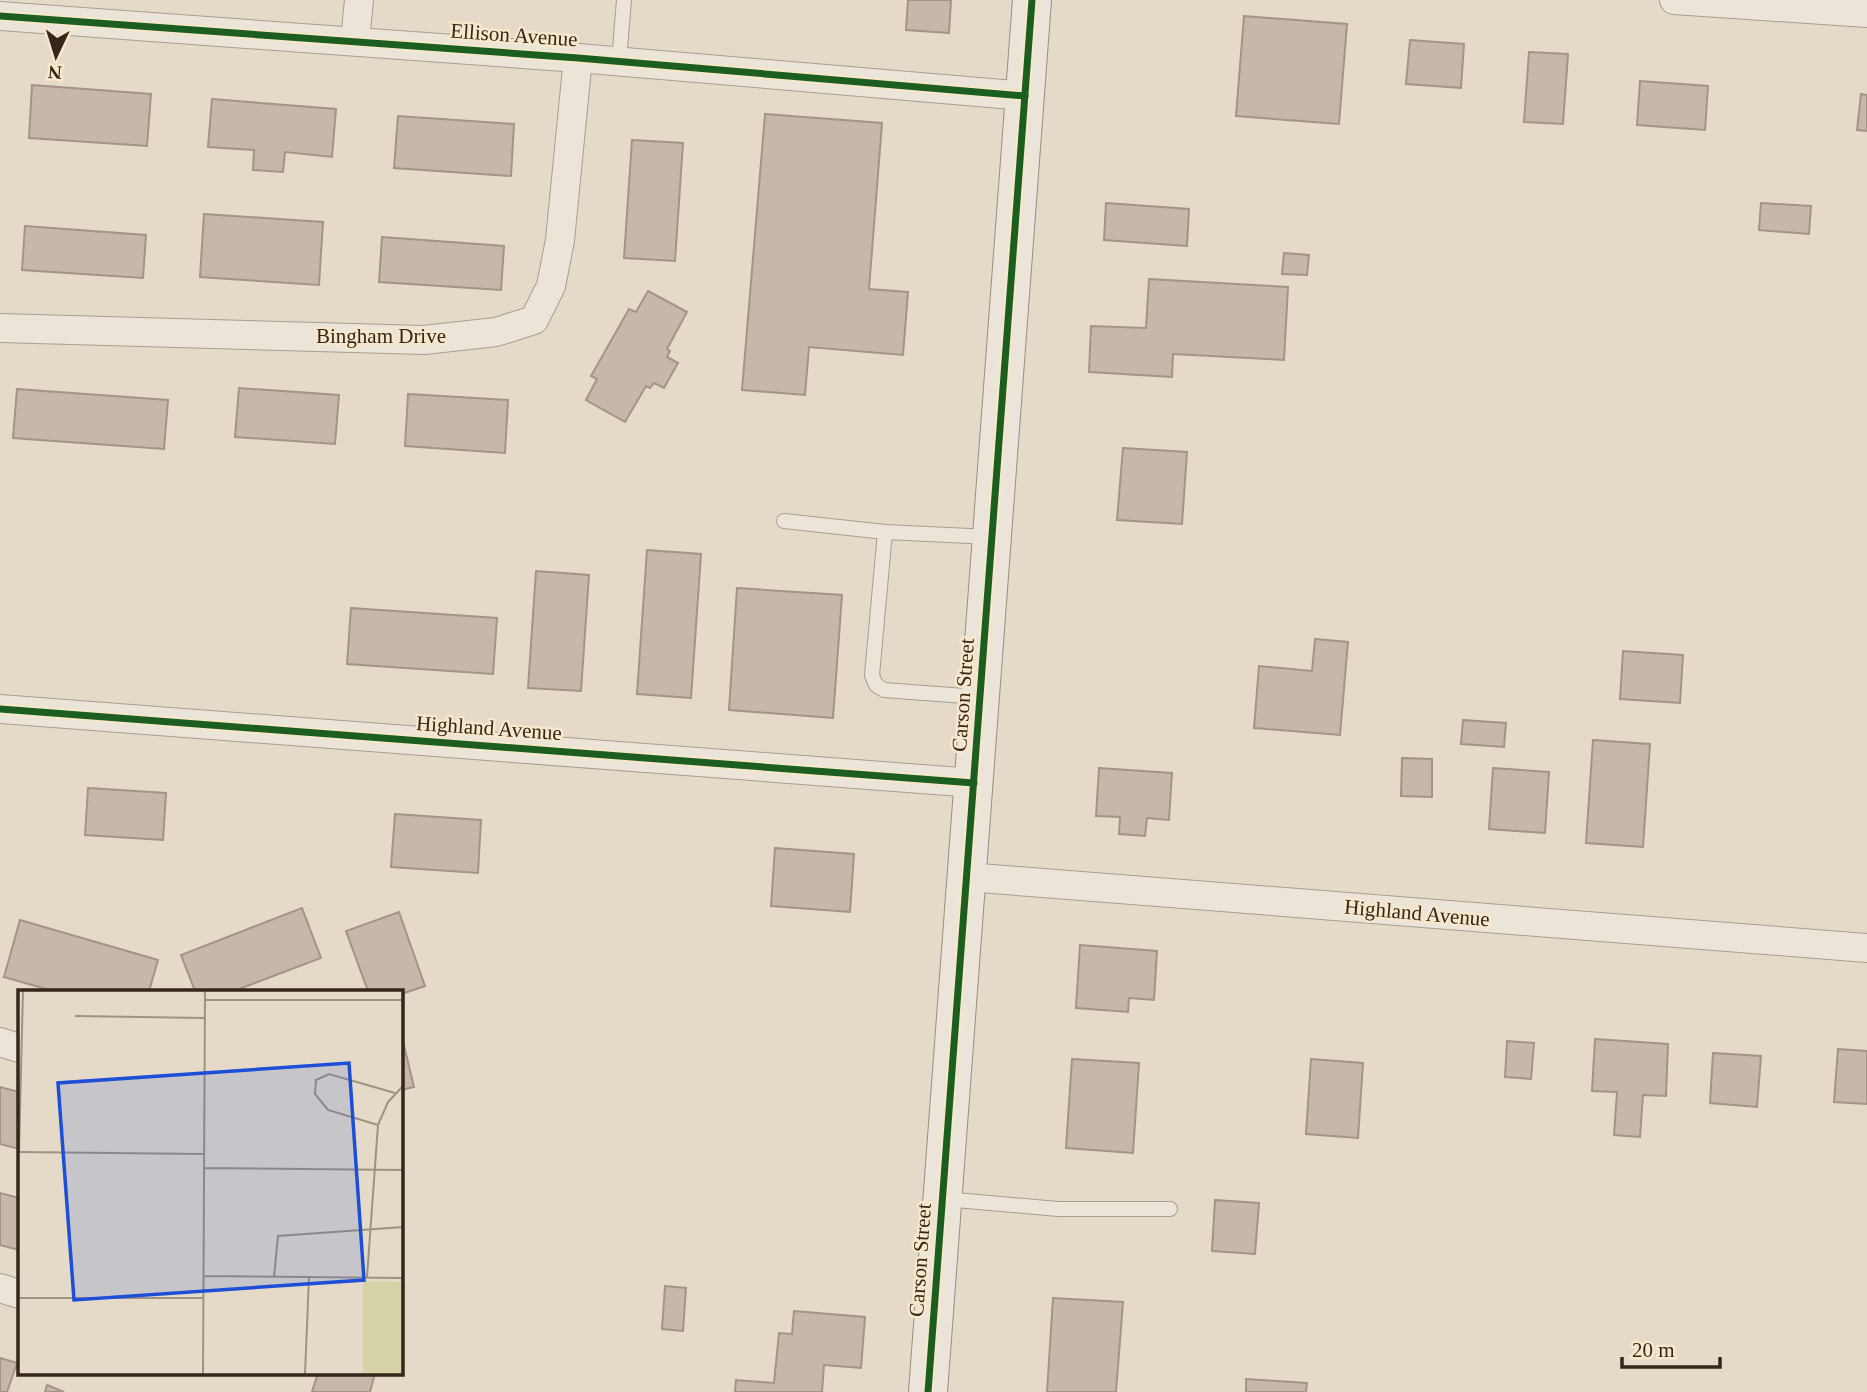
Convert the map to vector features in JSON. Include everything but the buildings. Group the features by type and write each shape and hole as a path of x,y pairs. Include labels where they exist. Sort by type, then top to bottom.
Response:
{"street":[{"path":"355,41 359,0"},
{"name":"Carson Street","path":"928,1392 1032,0"},
{"path":"1674,0 1867,13"},
{"name":"Ellison Avenue","path":"0,16 619,61 1025,96"},
{"name":"Bingham Drive","path":"0,328 424,340 496,332 534,320 551,286 560,240 578,58"},
{"name":"Highland Avenue","path":"0,709 975,783"},
{"name":"Highland Avenue","path":"967,877 1867,948"},
{"path":"0,1042 18,1048"},
{"path":"0,1288 18,1294"}],"lane":[{"path":"619,61 624,0"},
{"path":"784,521 886,532 993,537"},
{"path":"886,532 873,680 884,690 981,697"},
{"path":"943,1199 1058,1209 1170,1209"}],"cycle path":[{"path":"928,1392 1032,0"},
{"path":"0,16 578,58 1025,96"},
{"path":"0,709 974,783"}]}
